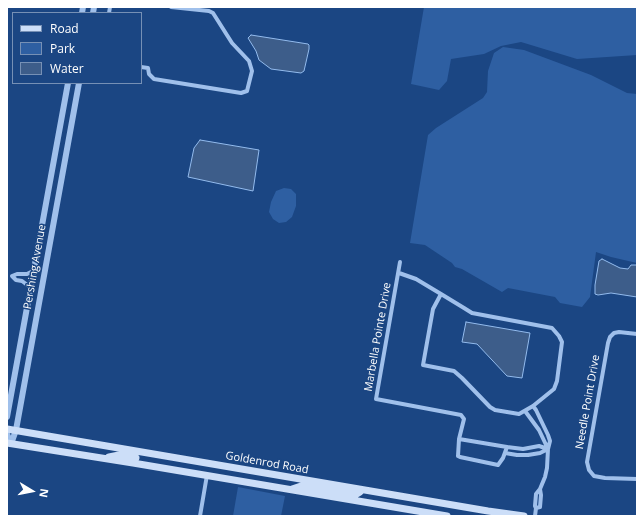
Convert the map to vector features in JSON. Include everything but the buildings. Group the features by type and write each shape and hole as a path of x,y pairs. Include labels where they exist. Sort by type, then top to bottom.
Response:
{"main road":[{"name":"Goldenrod Road","path":"7,429 361,490 524,516"},
{"name":"Goldenrod Road","path":"9,443 447,516"},
{"path":"103,458 119,455 185,466 193,461"},
{"path":"207,475 213,470 219,469 291,482 302,480"},
{"path":"290,489 301,486 354,495 361,490"},
{"path":"368,503 370,499 376,496 438,507 453,505"}],"street":[{"path":"142,67 148,68 149,74 154,79 241,93 247,91 252,71 249,61 232,43 213,13 171,7"},
{"name":"Pershing Avenue","path":"7,417 68,84"},
{"name":"Pershing Avenue","path":"9,443 16,430 79,84"},
{"name":"Marbella Pointe Drive","path":"400,262 376,399 461,415 464,419 459,439 458,456 460,457 498,465 505,453"},
{"path":"7,276 27,274 33,271"},
{"path":"399,273 416,279 441,294 472,313 552,328 562,342 557,382 554,389 533,406 519,414 495,410 490,407 454,371 423,365 433,309 441,294"},
{"path":"12,276 16,280 22,281 30,287"},
{"name":"Needle Point Drive","path":"637,334 619,332 614,333 610,337 587,462 589,470 594,476 605,478 637,478"},
{"path":"533,406 550,441 547,468 540,489 536,494 535,516"},
{"path":"525,411 539,430 548,449"},
{"path":"7,434 9,443"},
{"path":"459,439 507,447 526,448 539,446 548,449"},
{"path":"507,447 505,453 516,455 540,453 548,449"},
{"path":"526,448 527,455"},
{"path":"200,516 207,475"}],"green space":[{"path":"424,7 637,7 637,55 577,59 521,42 501,46 484,54 451,59 447,81 439,90 411,84"},
{"path":"503,47 524,50 591,75 627,93 637,94 637,263 596,252 590,297 582,307 560,303 555,297 508,288 502,292 462,269 455,267 452,263 425,245 410,243 428,135 436,128 483,98 487,92 488,71 494,53"},
{"path":"284,188 291,189 296,194 296,206 292,217 286,222 279,223 273,219 269,212 271,202 276,191"},
{"path":"238,487 285,496 281,516 233,516"}],"water":[{"path":"251,35 308,44 309,49 304,71 301,73 271,69 259,60 256,51 248,38"},
{"path":"200,140 259,150 253,191 188,177 194,148"},
{"path":"602,259 620,268 628,269 631,265 637,265 637,297 611,293 595,294 599,261"},
{"path":"466,322 530,333 522,378 507,376 477,344 462,342"}]}
